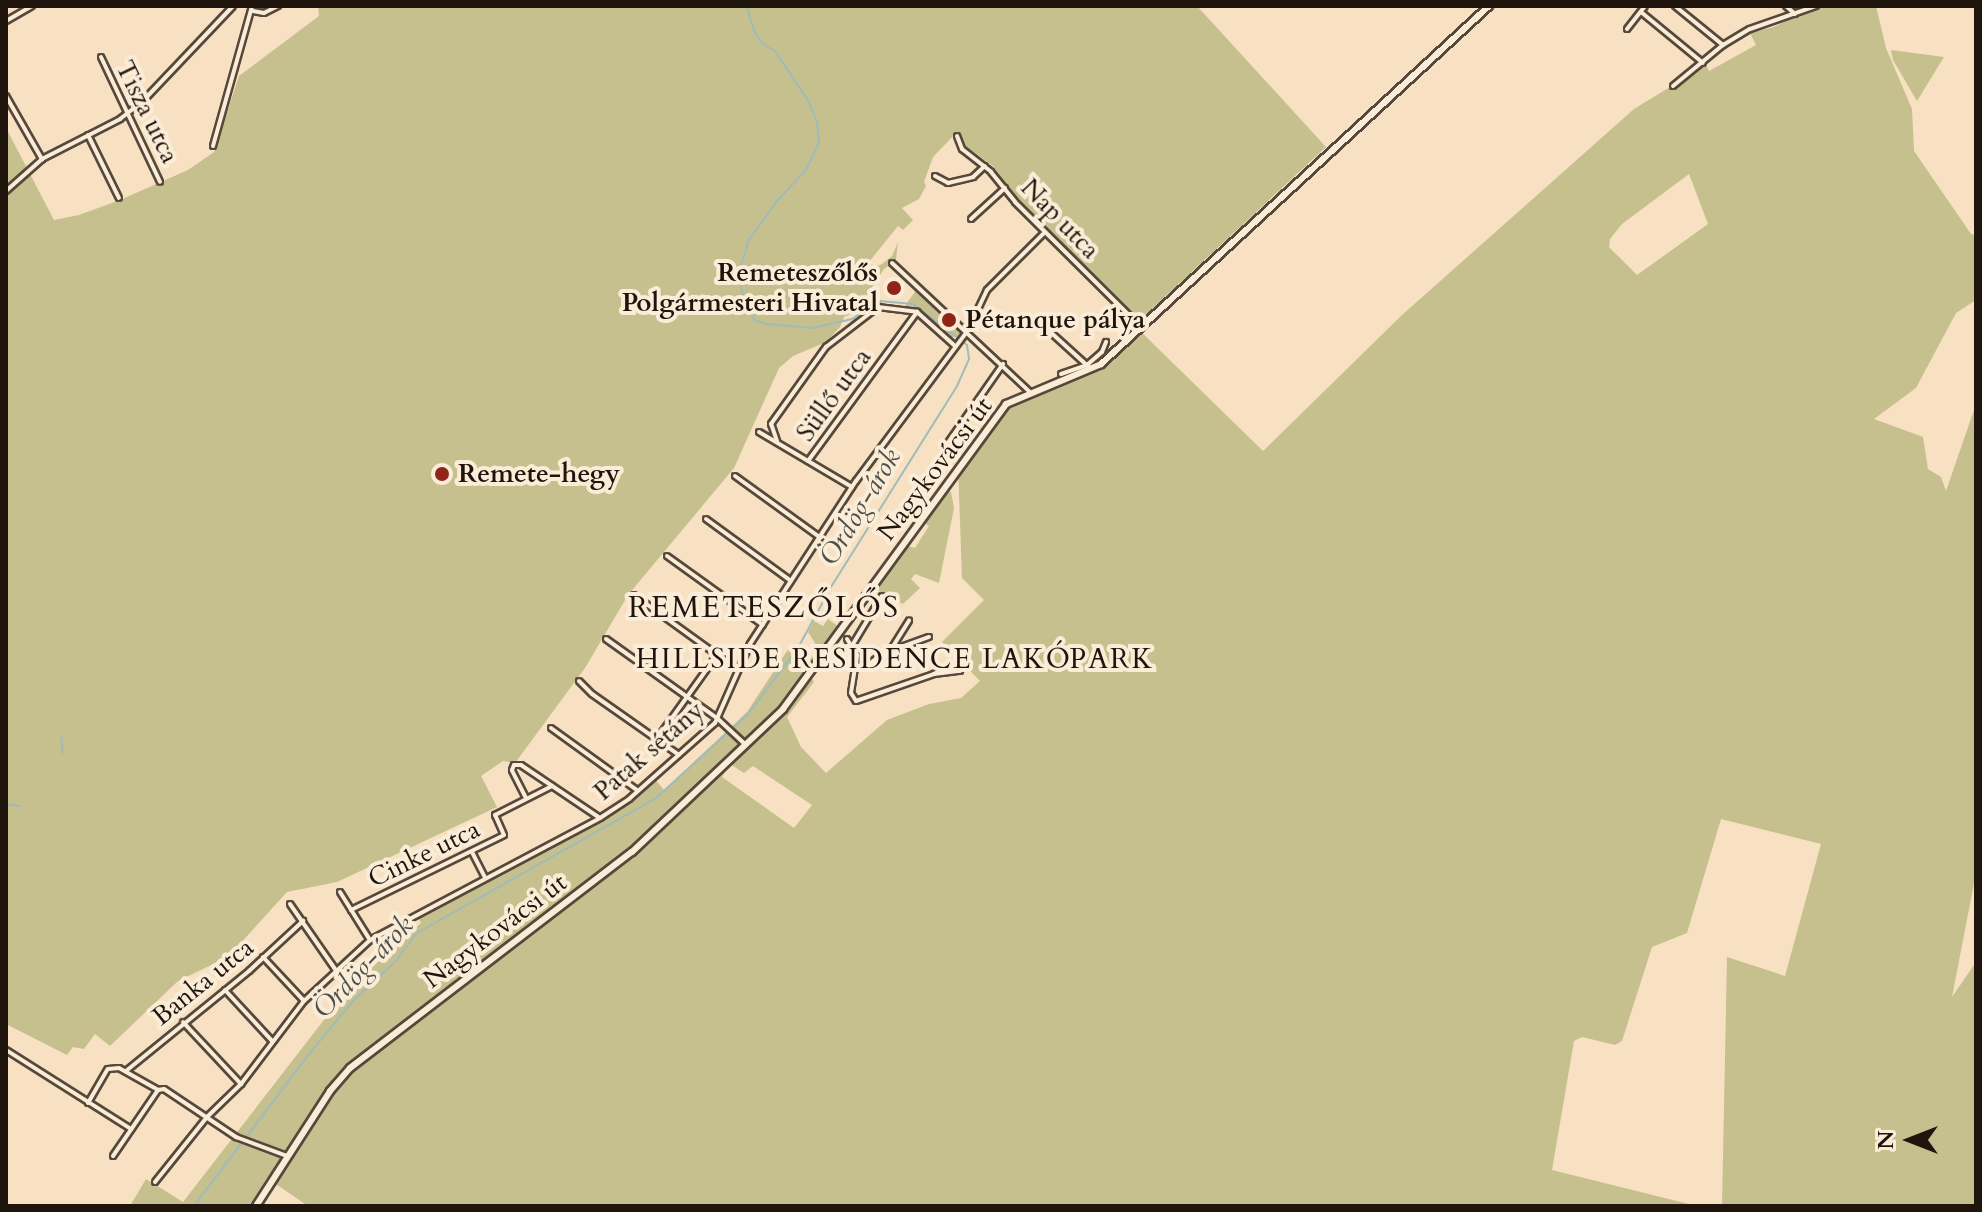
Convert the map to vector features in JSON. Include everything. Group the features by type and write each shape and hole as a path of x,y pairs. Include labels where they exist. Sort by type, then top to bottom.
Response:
{"street":[{"path":"6,21 32,6"},
{"path":"6,191 42,159 128,114 154,92 233,6"},
{"path":"213,146 252,9 264,13 278,6"},
{"name":"Nagykovácsi út","path":"256,1206 330,1091 350,1068 632,852 745,744 809,677 1001,410 1030,392 1089,368 1141,327 1489,6"},
{"path":"1627,29 1645,6"},
{"path":"1675,6 1723,45"},
{"path":"1786,6 1795,14"},
{"path":"1673,86 1723,45 1750,29 1816,6"},
{"path":"1641,12 1703,63"},
{"name":"Tisza utca","path":"101,57 160,182"},
{"path":"6,96 42,159"},
{"path":"88,135 119,198"},
{"name":"Nap utca","path":"957,136 960,147 985,166 1045,232 1141,327"},
{"path":"935,176 948,183 973,177 985,166"},
{"path":"971,219 1005,188"},
{"name":"Patak sétány","path":"155,1182 207,1117 241,1084 304,1001 370,940 600,818 638,791 718,719 738,670 763,625 852,487 966,333 987,290 1045,232"},
{"path":"892,263 1030,392"},
{"path":"777,441 771,424 826,347 875,309 885,306 917,312 955,346"},
{"name":"Süllő utca","path":"808,461 917,312"},
{"path":"1047,329 1089,368"},
{"path":"1061,374 1089,368 1106,342"},
{"path":"943,450 1003,364"},
{"path":"759,432 852,487"},
{"path":"735,476 821,538"},
{"path":"706,519 792,581"},
{"path":"667,556 763,625"},
{"path":"634,595 738,670"},
{"path":"853,644 882,596"},
{"path":"890,651 909,621"},
{"path":"857,666 868,665 890,651 929,637"},
{"path":"606,639 718,719 745,744"},
{"path":"847,639 853,644 857,666 851,693 856,701 956,664 961,668 960,671 934,674"},
{"path":"657,739 717,655"},
{"path":"579,681 679,755"},
{"path":"551,728 638,791"},
{"path":"526,798 512,768 521,765 600,818"},
{"name":"Cinke utca","path":"351,910 504,835 495,815 552,786"},
{"path":"472,852 485,878"},
{"path":"340,892 370,940"},
{"path":"290,904 337,972"},
{"name":"Banka utca","path":"88,1103 108,1069 126,1071 303,921"},
{"path":"263,957 304,1001"},
{"path":"225,990 272,1042"},
{"path":"183,1022 241,1084"},
{"path":"6,1050 131,1129"},
{"path":"126,1071 158,1090 164,1089 236,1137 287,1156"},
{"path":"113,1156 158,1090"}],"shaded area":[{"path":"318,6 1197,6 1326,147 1140,320 1011,192 993,166 959,141 955,134 933,157 924,182 926,186 919,199 902,208 913,220 903,230 898,226 869,262 875,267 882,264 892,256 898,242 896,260 884,269 857,311 844,317 840,327 826,342 793,356 779,368 734,468 628,595 585,668 515,763 503,761 481,776 497,807 337,882 287,892 228,957 178,981 110,1046 95,1034 84,1049 73,1047 67,1055 6,1024 6,128 54,220 79,215 120,200 188,170 214,152 239,76 319,16"},
{"path":"1816,6 1876,6 1886,48 1912,109 1914,151 1971,234 1976,235 1976,300 1956,313 1916,388 1874,419 1923,437 1928,469 1941,477 1946,491 1976,404 1976,873 1952,997 1976,962 1976,1206 1722,1206 1727,957 1785,976 1821,844 1721,819 1687,933 1652,947 1622,1041 1615,1045 1582,1037 1574,1041 1552,1170 1697,1206 308,1206 267,1178 249,1206 130,1206 146,1179 183,1202 330,1012 384,955 421,923 417,915 634,799 654,778 664,790 747,712 789,648 805,668 818,648 808,632 814,621 823,626 828,619 839,627 809,674 814,682 787,717 801,747 826,773 887,720 929,704 961,698 980,681 942,642 984,600 962,578 958,465 1012,398 1091,368 1137,328 1263,451 1402,315 1634,109 1706,65 1709,71 1756,45 1750,33 1774,27","holes":["1689,174 1708,224 1637,275 1609,247 1610,239 1622,224","730,764 744,773 753,766 812,805 794,828 722,777"]},
{"path":"1891,50 1944,57 1917,101 1893,60"},
{"path":"917,289 962,331 957,337 950,337 918,309 904,307"},
{"path":"943,489 951,492 954,508 939,583 915,574 911,579 920,588 903,604 877,590 908,546 915,548 929,526 922,522"}],"waterway":[{"name":"Ördög-árok","path":"194,1206 309,1054 353,1001 395,962 417,933 655,799 748,714 798,648 831,587 957,386 969,359 967,345 913,304 877,301 852,319 814,328 766,324 755,320 744,306 739,272 749,240 776,202 806,170 819,142 817,122 809,102 775,51 763,44 754,31 747,6"},
{"path":"61,737 63,753"},
{"path":"6,804 20,806"}],"place":[{"name":"Remeteszőlős Polgármesteri Hivatal","path":"894,288"},
{"name":"Pétanque pálya","path":"949,320"},
{"name":"Remete-hegy","path":"442,474"}],"district":[{"name":"REMETESZŐLŐS","path":"764,608"},
{"name":"HILLSIDE RESIDENCE LAKÓPARK","path":"895,659"}]}
